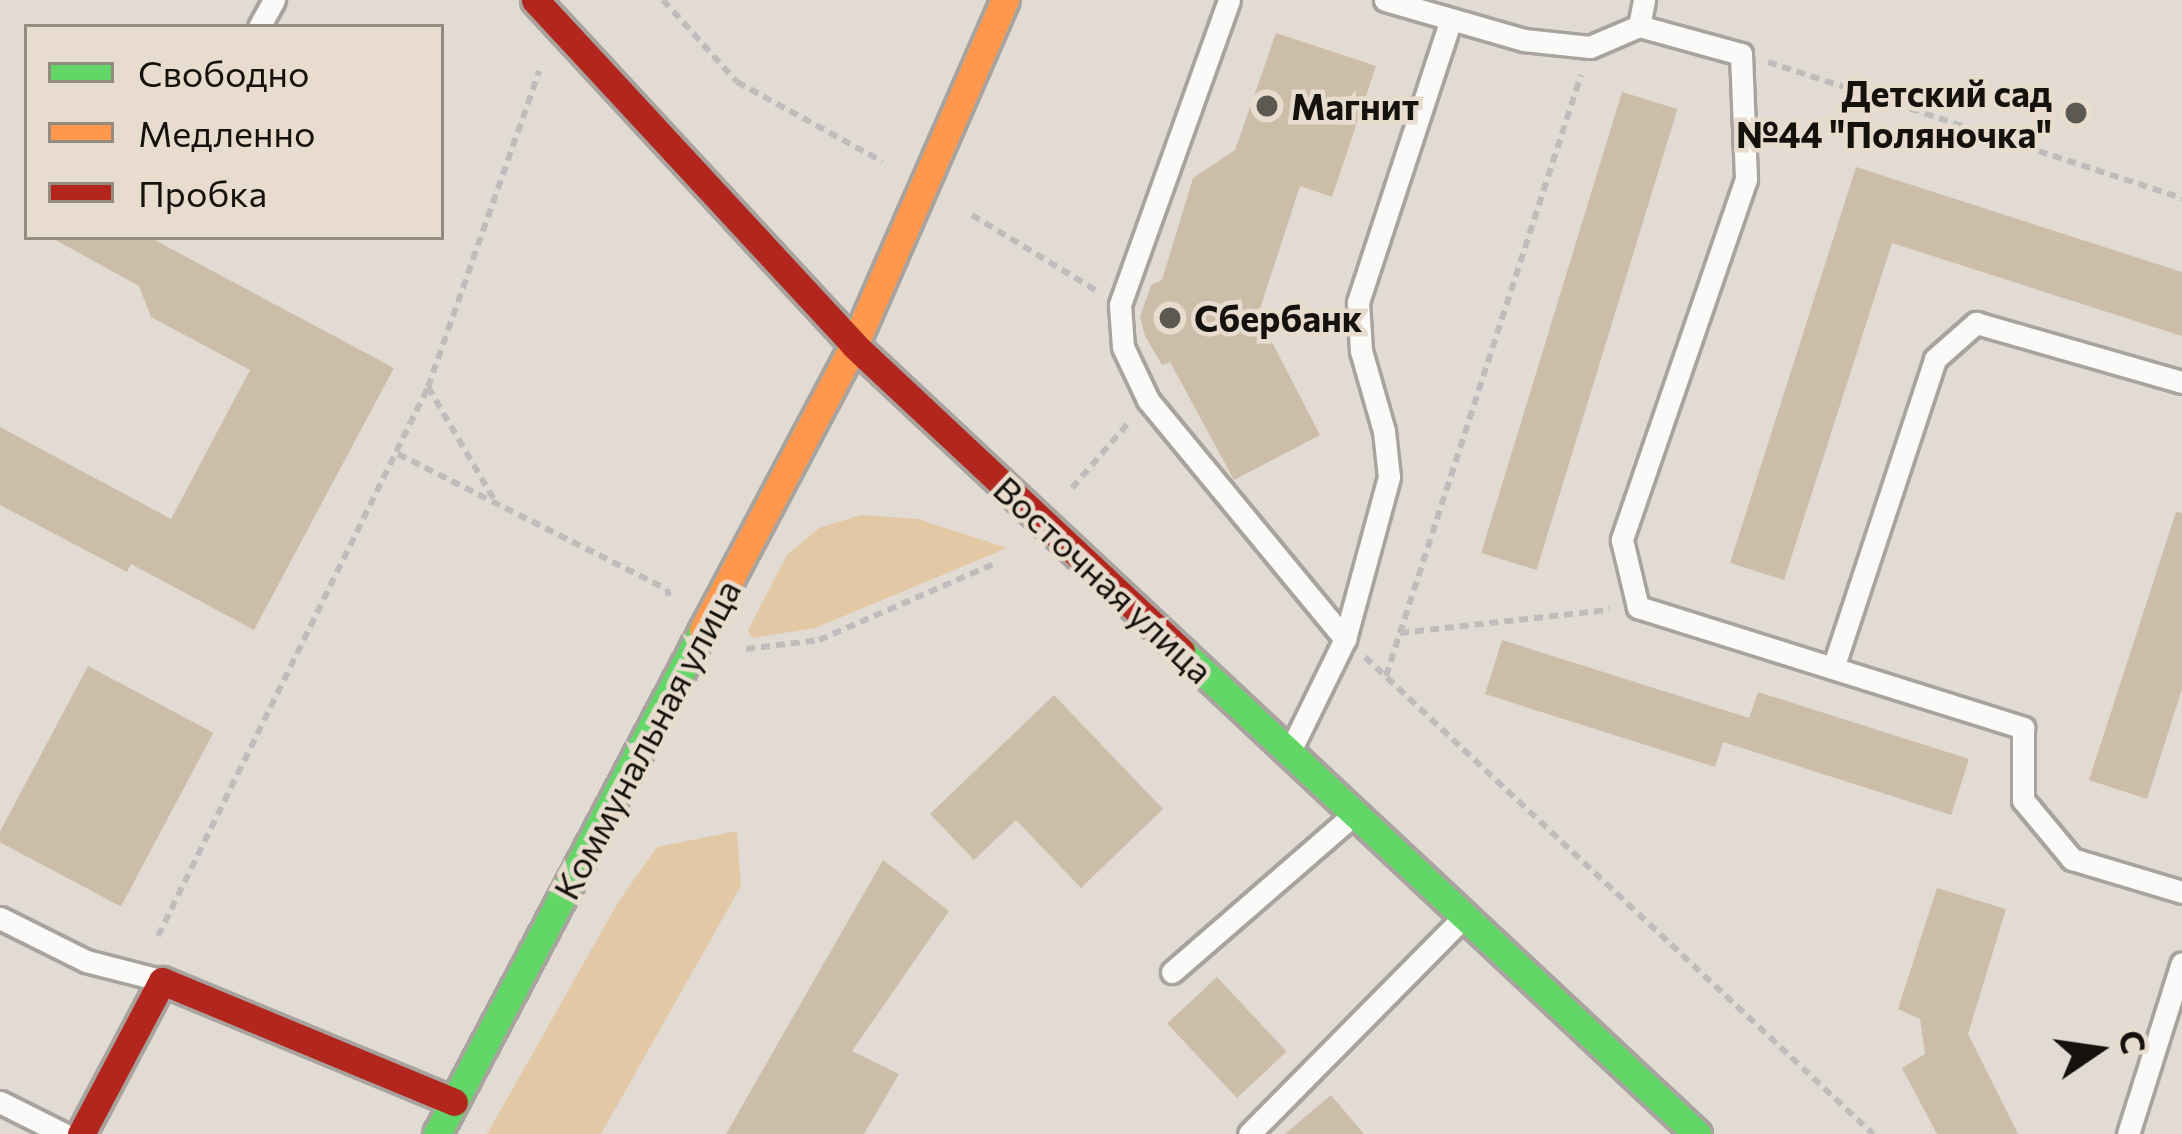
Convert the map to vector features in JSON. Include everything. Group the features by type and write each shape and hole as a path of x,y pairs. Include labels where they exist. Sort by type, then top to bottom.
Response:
{"main road":[{"name":"Восточная улица","path":"535,0 854,345 1697,1134"},
{"name":"Коммунальная улица","path":"437,1134 854,345 1005,0"},
{"path":"81,1134 162,981 454,1102"}],"lane":[{"path":"1229,0 1120,305 1123,347 1148,400 1345,638"},
{"path":"1385,0 1524,40 1590,47 1639,26 1742,54 1746,179 1622,540 1638,607 2023,728 2023,800 2072,859 2182,892"},
{"path":"1639,26 1645,0"},
{"path":"1289,752 1345,638 1388,477 1384,431 1361,351 1358,302 1450,22"},
{"path":"1833,668 1935,359 1976,323 2182,382"},
{"path":"1172,972 1355,814"},
{"path":"1249,1134 1464,916"},
{"path":"0,918 86,962 162,981"},
{"path":"2128,1134 2182,963"},
{"path":"0,1102 64,1134"}],"path":[{"path":"663,0 737,82 883,162"},
{"path":"1386,676 1590,47"},
{"path":"1742,54 2182,198"},
{"path":"162,981 158,932 428,387 542,64"},
{"path":"972,215 1120,305"},
{"path":"428,387 496,502"},
{"path":"1067,492 1148,400"},
{"path":"398,454 667,590 671,606"},
{"path":"740,650 819,640 996,563"},
{"path":"1400,633 1638,607"},
{"path":"1345,638 1873,1134"}],"shaded area":[{"path":"861,515 918,519 1007,548 815,628 752,638 748,630 787,555 819,528"},
{"path":"737,831 741,886 601,1134 487,1134 619,901 657,847"}],"building":[{"path":"1276,33 1376,66 1332,197 1300,186 1258,315 1320,435 1234,480 1170,362 1162,365 1145,336 1140,317 1151,285 1162,280 1193,178 1235,150"},
{"path":"1622,92 1677,109 1537,570 1481,553"},
{"path":"1856,167 2182,272 2182,336 1892,243 1784,580 1730,563"},
{"path":"55,240 155,240 394,368 254,630 131,564 127,572 0,505 0,427 171,519 250,370 151,317 139,286"},
{"path":"2176,512 2182,513 2182,689 2147,799 2089,780"},
{"path":"1502,640 1749,718 1758,692 1969,759 1951,815 1723,742 1715,767 1485,694"},
{"path":"88,666 213,733 121,907 0,842 0,832"},
{"path":"1054,695 1163,809 1081,888 1016,820 974,860 930,814"},
{"path":"883,860 949,911 852,1051 899,1074 864,1134 726,1134"},
{"path":"1937,888 2006,909 1968,1034 2018,1134 1937,1134 1902,1068 1925,1054 1920,1019 1898,1009"},
{"path":"1217,977 1287,1052 1237,1098 1167,1023"},
{"path":"1331,1095 1364,1134 1285,1134"}],"traffic: fast":[{"path":"437,1134 703,630"},
{"path":"1181,651 1697,1134"}],"traffic: slow":[{"path":"703,630 854,345 1005,0"}],"traffic: jam":[{"path":"535,0 854,345 1181,651"},
{"path":"81,1134 162,981 454,1102"}],"place":[{"name":"Магнит","path":"1267,106"},
{"name":"Детский сад №44 \"Поляночка\"","path":"2076,113"},
{"name":"Сбербанк","path":"1170,318"}]}
